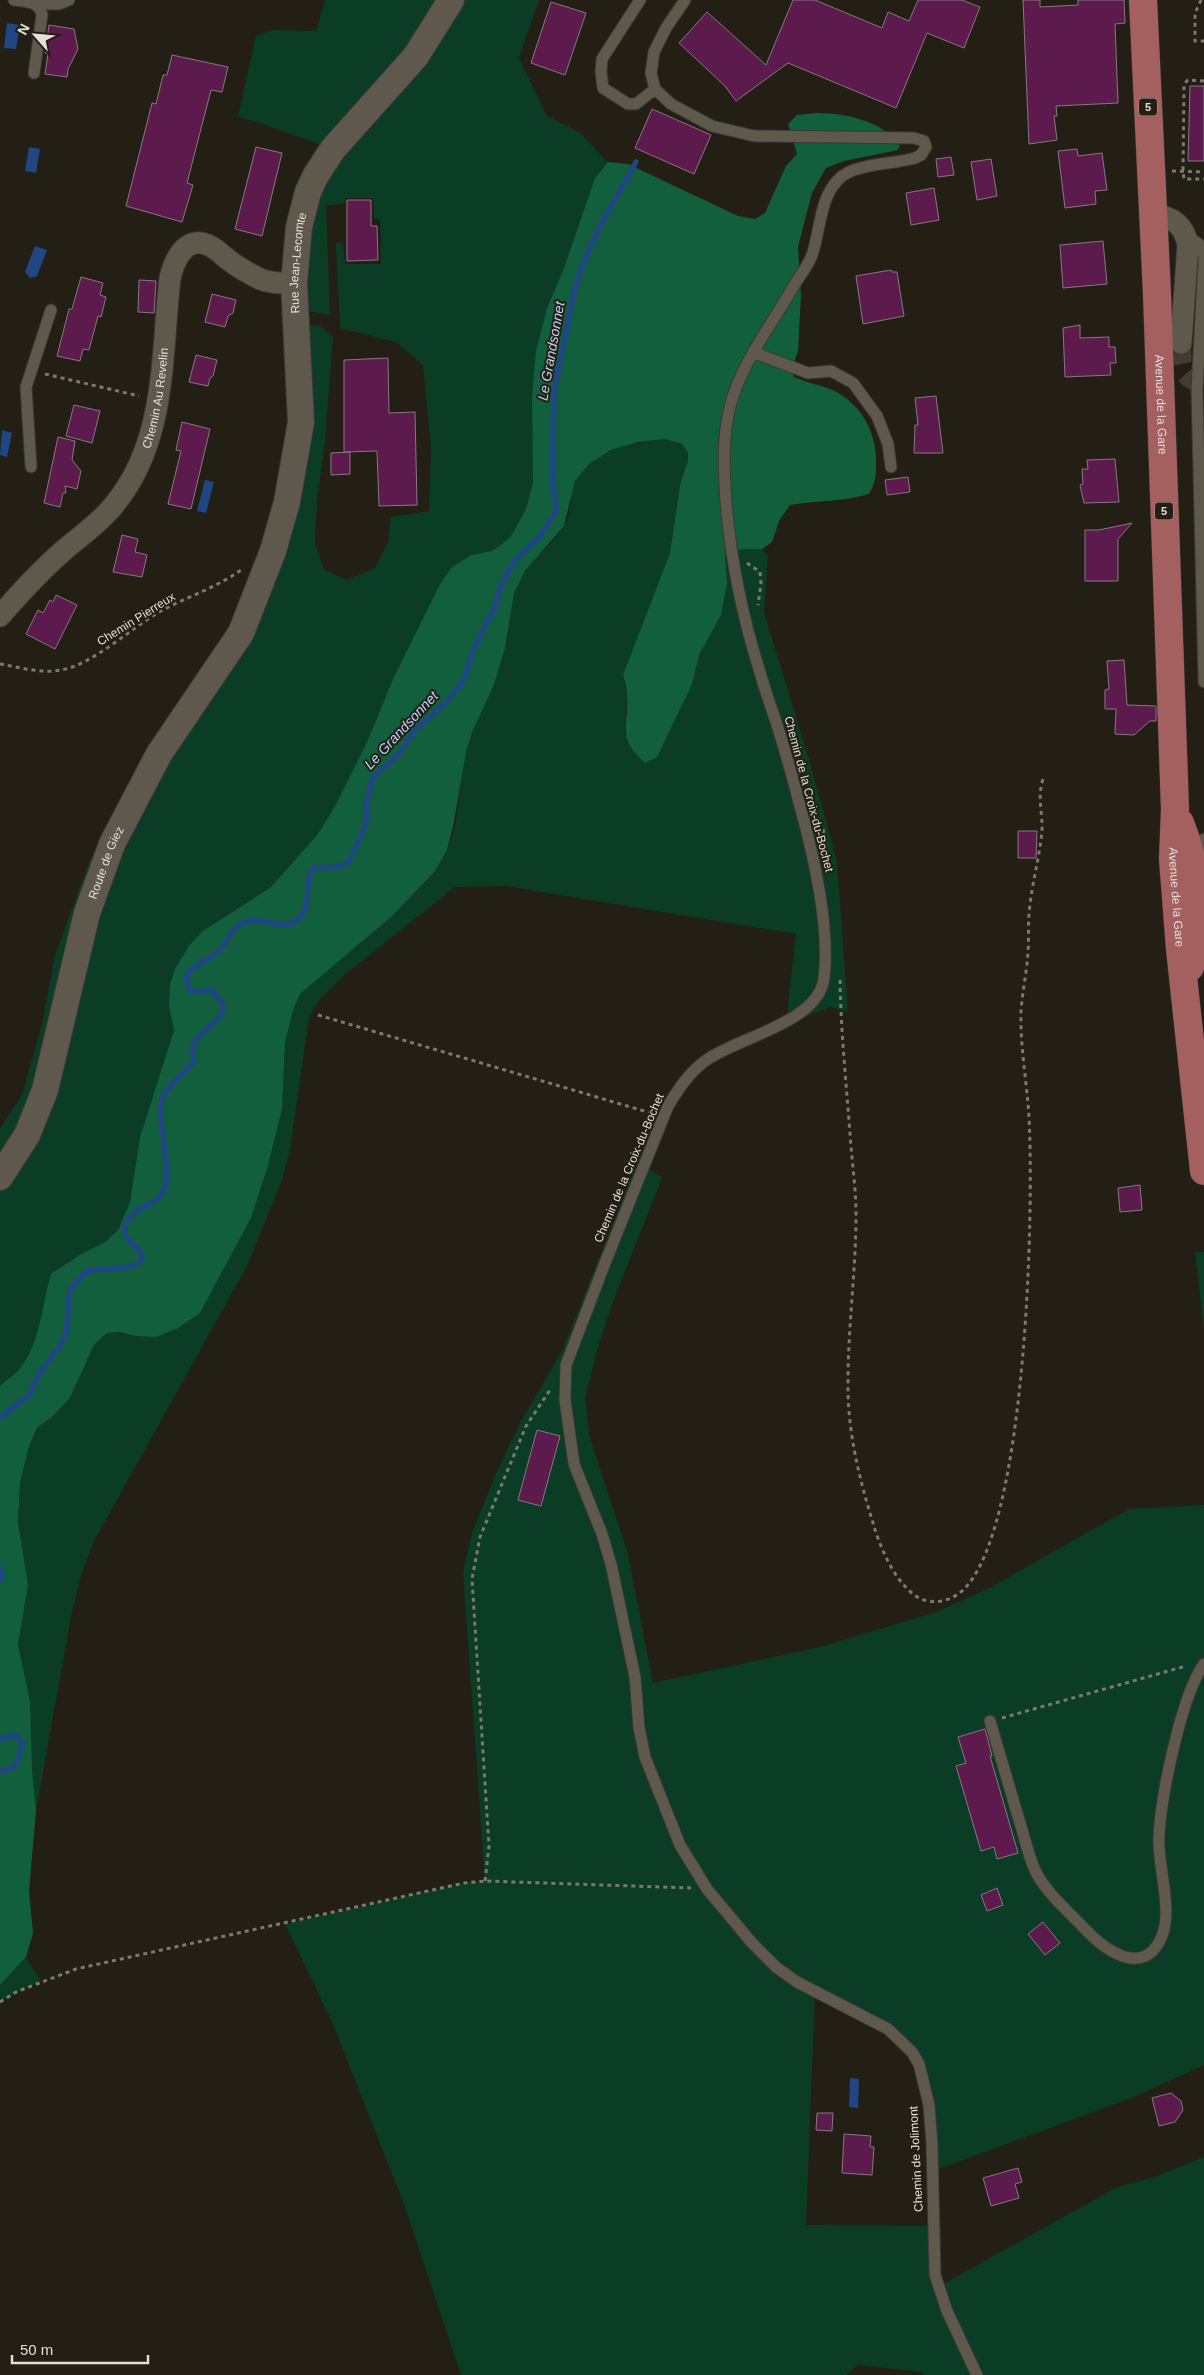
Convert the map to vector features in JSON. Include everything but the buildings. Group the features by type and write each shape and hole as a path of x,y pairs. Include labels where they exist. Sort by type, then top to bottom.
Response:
{"main road":[{"name":"Avenue de la Gare","path":"1143,0 1175,809 1188,842 1189,884 1198,932 1185,985 1204,1171"}],"street":[{"name":"Rue Jean-Lecomte","path":"269,561 287,502 301,422 294,283 302,209 316,176 333,149 412,62 451,0"},
{"path":"1152,214 1172,218 1186,236 1188,245 1181,343"},
{"name":"Chemin Au Revelin","path":"0,616 44,568 113,506 142,458 154,425 170,278 174,261 179,253 187,246 207,244 236,265 262,280 277,284 294,283"},
{"name":"Route de Giez","path":"0,1177 27,1134 44,1090 93,890 112,844 160,754 241,633 269,561"}],"lane":[{"path":"14,0 36,4 59,4 68,0"},
{"path":"640,0 602,59 603,88 628,104 636,104 655,89 651,73 654,52 666,28 685,0"},
{"path":"34,72 42,15 41,8 36,4"},
{"name":"Chemin de la Croix-du-Bochet","path":"655,89 671,104 699,120 712,126 743,134 768,138 914,138 924,141 924,151 916,158 856,170 841,177 836,182 824,206 813,253 754,353 737,386 727,423 725,480 732,559 758,667 784,746 811,847 822,910 824,980 818,996 808,1008 792,1018 725,1049 701,1064 680,1087 663,1117 566,1365 565,1400 574,1464 602,1534 611,1564 635,1677 645,1757 680,1845 707,1889"},
{"path":"1186,236 1199,244 1204,256"},
{"path":"1204,262 1197,390 1204,682"},
{"path":"31,466 26,387 51,310"},
{"path":"754,353 808,373 831,371 853,383 877,416 888,444 891,467"},
{"path":"1189,884 1204,839"},
{"path":"990,1721 1035,1871 1064,1907 1100,1944 1118,1956 1139,1958 1156,1946 1164,1930 1166,1913 1159,1831 1162,1807 1187,1700 1199,1664"},
{"name":"Chemin de Jolimont","path":"707,1889 752,1943 776,1967 797,1982 877,2021 898,2037 912,2052 924,2083 928,2105 932,2144 935,2275 942,2298 977,2375"}],"path":[{"path":"1201,0 1196,13 1195,41 1204,41"},
{"path":"1204,81 1188,80 1184,84 1183,172 1184,179 1204,179"},
{"path":"1183,172 1204,172"},
{"path":"32,372 158,401"},
{"name":"Chemin Pierreux","path":"0,664 59,671 82,665 158,613 220,584 262,555 269,561"},
{"path":"732,559 748,563 760,572 758,608"},
{"path":"839,971 856,1212 848,1383 849,1415 859,1476 879,1544 906,1588 917,1598 926,1601 944,1601 958,1595 971,1582 985,1557 1004,1491 1018,1390 1026,1306 1030,1188 1029,1117 1023,1061 1021,1013 1028,950 1029,914 1042,830 1038,800 1043,779"},
{"path":"820,820 827,847"},
{"path":"318,1015 663,1117"},
{"path":"485,1881 489,1846 472,1579 475,1553 526,1426 566,1365"},
{"path":"990,1721 1199,1664"},
{"path":"0,2002 24,1988 76,1969 464,1883 485,1881 707,1889"}],"green space":[{"path":"325,0 539,0 519,58 547,116 579,132 608,162 595,178 564,268 547,308 533,451 533,483 526,509 511,536 492,551 471,555 451,568 439,586 393,679 367,742 334,808 317,835 271,887 203,931 169,1007 174,1030 140,1137 130,1202 118,1230 105,1242 83,1253 46,1292 43,1316 32,1347 22,1366 0,1386 0,1129 22,1095 42,1024 55,955 89,862 127,789 275,570 298,324 320,326 333,337 325,441 317,501 315,544 324,569 346,580 375,568 388,542 391,517 429,511 431,448 423,365 396,342 340,328 336,243 343,243 345,264 381,264 380,219 374,219 373,198 346,198 346,203 326,206 330,315 296,309 294,283 333,149 238,117 256,36 272,30 316,31"},
{"path":"816,113 842,115 867,121 882,129 900,145 898,150 844,161 826,168 812,193 798,247 801,295 798,351 793,365 794,377 837,393 855,406 862,415 868,425 875,446 876,472 872,490 869,494 859,497 790,505 779,521 772,542 762,549 744,549 725,554 727,583 721,615 699,655 692,684 657,757 645,763 630,746 627,739 627,693 623,675 670,553 680,485 688,461 688,453 682,444 665,439 638,442 611,450 589,464 575,481 564,526 525,571 514,593 505,649 493,687 472,732 466,752 453,827 447,850 435,871 392,916 300,994 293,1010 285,1043 282,1110 267,1169 251,1218 200,1313 178,1328 156,1337 136,1336 120,1332 107,1333 94,1345 70,1398 51,1418 37,1428 28,1450 20,1483 18,1522 28,1585 18,1645 30,1701 32,1771 36,1811 29,1891 33,1933 26,1957 0,1985 0,1386 18,1370 29,1354 34,1343 51,1274 83,1253 105,1242 118,1230 130,1202 140,1137 174,1030 169,1007 170,984 176,967 189,946 203,931 271,887 317,835 334,808 367,742 393,679 439,586 451,568 471,555 492,551 501,545 511,536 526,509 533,483 532,397 536,351 547,308 564,268 595,178 608,162 628,164 738,216 755,219 765,213 786,166 797,154 788,124 797,115"},
{"path":"665,439 682,444 688,453 688,461 680,485 670,553 623,675 627,695 625,735 692,684 699,655 721,615 727,583 725,554 744,549 762,549 768,557 764,612 809,759 837,861 848,1012 830,1007 750,1041 711,1064 695,1077 676,1100 649,1169 662,1178 614,1299 597,1350 585,1399 590,1438 628,1554 653,1683 820,1647 936,1612 989,1588 1129,1509 1204,1505 1204,2065 1134,2097 933,2171 924,2083 898,2037 815,1991 806,2225 933,2226 938,2287 1117,2187 1155,2177 1204,2157 1204,2375 924,2375 921,2372 858,2365 846,2375 461,2375 405,2207 333,2024 285,1924 464,1883 485,1881 463,1572 472,1533 495,1476 520,1423 562,1351 651,1128 674,1086 688,1069 704,1056 787,1014 796,934 507,886 455,887 342,977 318,1001 309,1018 290,1149 282,1180 247,1266 94,1541 82,1572 72,1612 36,1811 18,1645 28,1585 18,1522 20,1483 28,1450 38,1428 51,1418 70,1398 94,1345 107,1333 120,1332 136,1336 200,1313 251,1218 267,1169 282,1110 285,1043 293,1010 300,993 400,907 431,874 446,852 457,816 466,752 474,726 501,663 507,643 514,594 523,574 565,524 569,513 572,491 583,469 603,454 615,449 640,442"},
{"path":"1195,1252 1204,1252 1204,1329"},
{"path":"26,1957 41,1981 0,2002 0,1985"}],"water":[{"path":"7,23 20,25 16,49 4,48"},
{"path":"29,147 40,149 36,173 25,171"},
{"path":"35,246 47,250 37,276 30,278 25,272"},
{"path":"2,430 12,433 7,457 0,455"},
{"path":"205,480 214,482 206,513 197,511"},
{"path":"850,2078 859,2079 858,2108 849,2107"}],"waterway":[{"name":"Le Grandsonnet","path":"0,1418 29,1395 40,1372 58,1349 66,1334 70,1289 88,1270 130,1267 141,1260 141,1253 126,1236 125,1226 128,1219 134,1213 157,1199 163,1193 166,1184 167,1174 161,1123 162,1101 168,1089 194,1062 193,1046 196,1040 215,1023 224,1006 212,990 192,992 187,984 187,977 190,971 195,966 215,955 224,946 234,929 243,923 255,920 287,924 299,918 306,906 308,880 313,868 338,867 349,862 367,821 366,805 373,777 397,756 417,728 439,709 462,684 474,648 496,604 501,585 515,560 540,536 557,510 552,482 554,392 575,288 594,239 636,162"},
{"name":"Le Grandsonnet","path":"0,1568 2,1576 0,1581"},
{"name":"Le Grandsonnet","path":"0,1739 15,1735 22,1741 15,1766 0,1772"}],"tunnel":[{"path":"1181,343 1183,370 1190,378 1204,384"}]}
